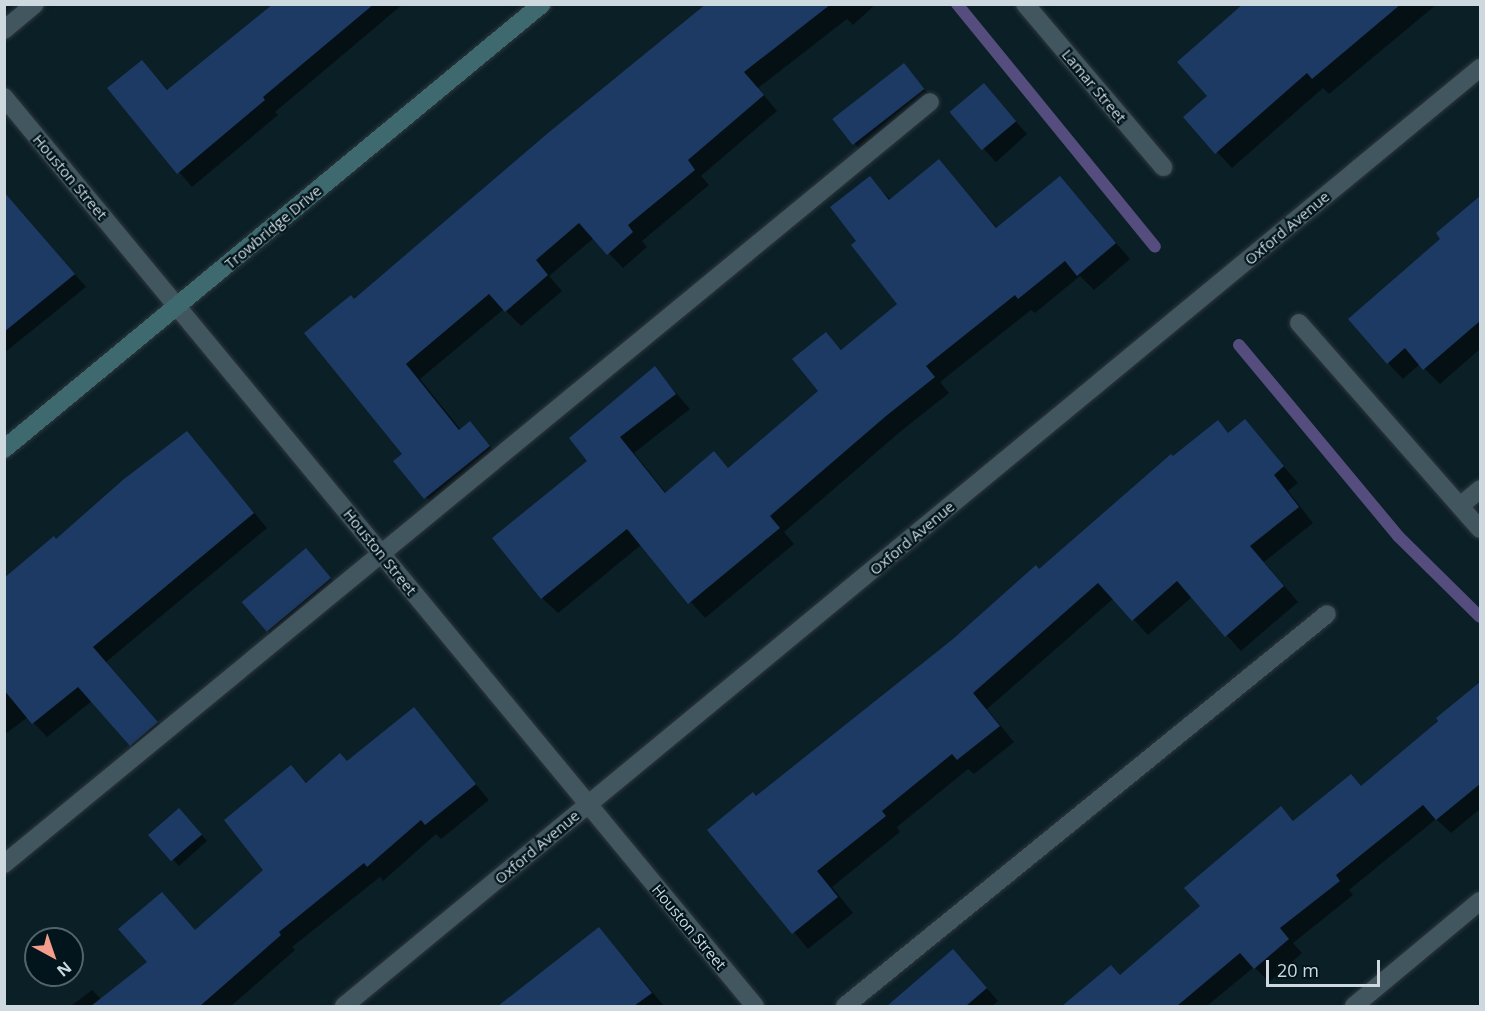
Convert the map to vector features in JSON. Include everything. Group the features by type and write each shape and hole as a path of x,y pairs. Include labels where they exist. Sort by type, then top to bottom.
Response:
{"main road":[{"name":"Trowbridge Drive","path":"4,449 542,4"}],"street":[{"path":"4,30 35,4"},
{"name":"Lamar Street","path":"1031,7 1163,167"},
{"name":"Oxford Avenue","path":"344,1006 1480,68"},
{"name":"Houston Street","path":"4,97 755,1006"},
{"path":"4,864 930,102"},
{"path":"1299,323 1480,529"},
{"path":"1460,506 1480,489"},
{"path":"845,1006 1327,614"},
{"path":"1354,1006 1480,902"}],"building":[{"path":"273,4 374,4 263,97 265,100 177,174 107,88 142,60 167,90"},
{"path":"706,4 831,4 744,72 764,95 688,160 695,170 628,225 633,232 607,255 579,223 536,260 548,275 505,312 489,294 406,364 459,430 470,421 490,446 424,499 393,461 402,454 304,333 351,295 354,299 548,133"},
{"path":"1243,4 1401,4 1312,79 1307,73 1215,154 1183,117 1207,96 1177,62"},
{"path":"904,63 924,89 853,145 832,119"},
{"path":"984,83 1016,121 982,150 950,112"},
{"path":"939,159 996,228 1060,176 1116,243 1077,276 1065,261 1018,299 1015,295 926,366 935,377 770,516 780,528 688,604 627,529 541,599 492,538 587,461 569,438 655,366 676,394 620,437 665,493 714,451 728,468 818,391 792,359 826,332 841,350 897,304 851,245 856,241 830,207 870,176 889,200"},
{"path":"4,192 75,274 4,332"},
{"path":"1480,196 1480,321 1423,370 1405,348 1387,364 1348,319 1440,239 1436,233"},
{"path":"1245,419 1284,466 1274,475 1299,507 1250,546 1284,586 1225,637 1177,581 1132,621 1098,583 973,693 1000,726 957,760 952,754 882,811 886,816 817,871 838,897 792,934 707,830 753,792 756,796 953,639 1036,565 1039,569 1171,454 1173,456 1218,420 1228,433"},
{"path":"187,431 254,513 93,647 158,722 130,746 78,687 32,724 4,690 4,578 54,536 56,539 124,479"},
{"path":"306,548 331,578 267,632 242,602"},
{"path":"1480,682 1480,784 1436,820 1423,805 1336,875 1340,881 1280,928 1289,939 1254,969 1240,953 1177,1006 1062,1006 1111,965 1120,975 1200,906 1184,888 1281,806 1293,821 1351,774 1361,786 1438,721 1436,718"},
{"path":"414,707 476,784 425,825 421,820 367,867 364,863 279,932 281,935 200,1006 91,1006 147,962 118,929 162,892 195,930 263,870 224,820 291,765 306,783 340,753 347,761"},
{"path":"179,808 202,834 171,861 148,835"},
{"path":"599,927 652,993 634,1006 498,1006"},
{"path":"953,949 987,988 966,1006 887,1006"}],"waterway":[{"path":"957,4 1155,247"},
{"path":"1239,345 1398,536 1480,617"}]}
